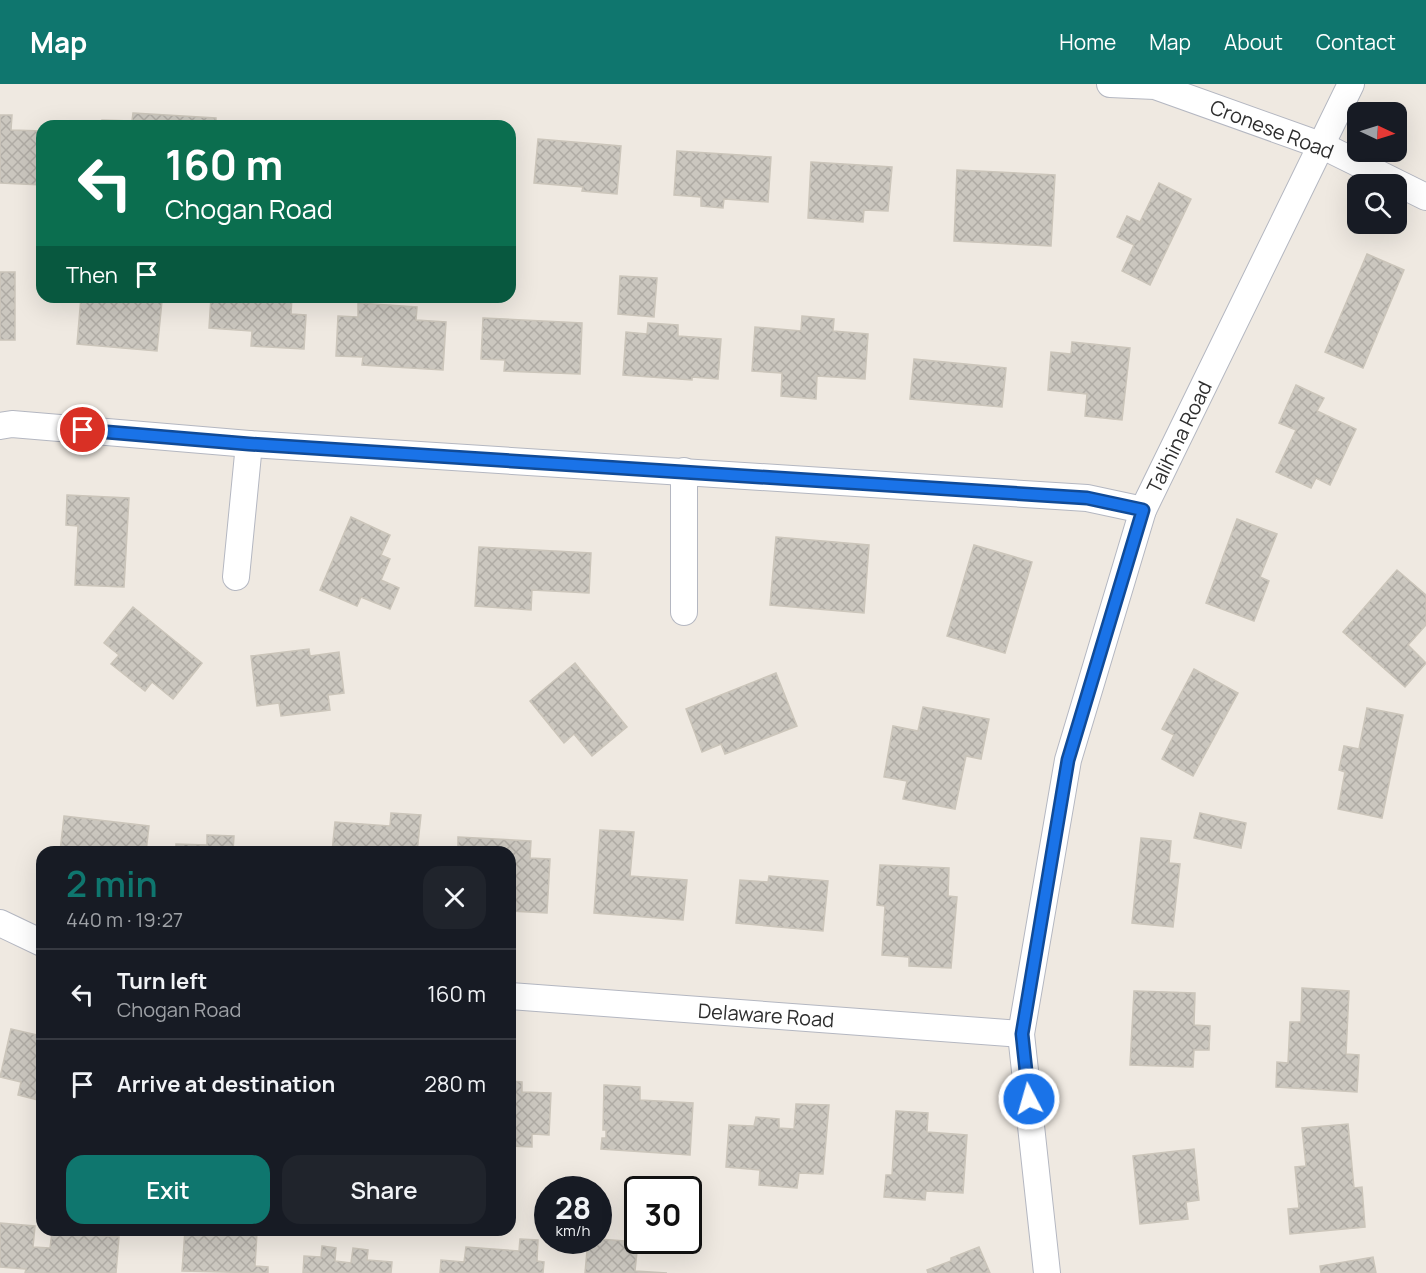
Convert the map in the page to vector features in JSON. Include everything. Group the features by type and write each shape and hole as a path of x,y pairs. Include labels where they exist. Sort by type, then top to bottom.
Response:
{"street":[{"name":"Cronese Road","path":"1110,84 1155,86 1323,146 1426,197"},
{"name":"Talihina Road","path":"1047,1273 1022,1034 1068,760 1143,510 1323,146 1351,84"},
{"path":"0,426 12,424 249,444 1087,498 1143,510"},
{"path":"236,578 249,444"},
{"path":"684,471 684,612"},
{"path":"0,923 36,940"},
{"name":"Delaware Road","path":"516,996 1022,1034"}],"building":[{"path":"133,113 216,118 216,120 132,120"},
{"path":"0,115 12,115 11,130 36,131 36,185 0,183"},
{"path":"538,139 621,146 617,194 582,191 583,187 534,183"},
{"path":"677,151 771,157 768,202 724,199 723,208 701,206 701,197 674,195"},
{"path":"811,162 892,167 888,211 864,210 863,222 808,218"},
{"path":"957,170 1055,175 1051,246 954,241"},
{"path":"1159,183 1191,199 1150,285 1122,271 1134,245 1117,237 1127,216 1140,222"},
{"path":"1367,254 1404,270 1363,368 1325,352"},
{"path":"0,272 15,272 15,340 0,340"},
{"path":"620,276 657,278 654,317 618,314"},
{"path":"80,303 162,303 157,351 77,344"},
{"path":"211,303 292,303 291,314 306,315 304,349 251,346 252,331 209,328"},
{"path":"358,303 417,307 416,320 446,322 443,370 362,365 363,357 336,356 338,316 358,317"},
{"path":"802,316 834,319 833,331 868,334 865,379 817,376 816,399 781,396 782,373 752,371 755,327 801,331"},
{"path":"483,318 582,323 580,374 504,371 505,360 481,359"},
{"path":"648,323 678,325 678,336 721,339 718,379 692,377 692,380 623,375 626,332 647,334"},
{"path":"1072,342 1130,348 1122,420 1085,416 1087,394 1048,390 1051,352 1071,354"},
{"path":"914,359 1006,368 1002,407 910,399"},
{"path":"1296,385 1324,398 1317,411 1356,429 1330,485 1316,478 1311,488 1276,472 1296,430 1279,423"},
{"path":"67,495 129,498 124,587 75,585 78,526 66,525"},
{"path":"351,517 390,535 381,555 390,559 381,580 399,588 390,609 361,597 357,606 320,590"},
{"path":"1237,519 1277,534 1260,577 1269,581 1254,621 1206,603"},
{"path":"776,537 869,545 864,613 770,605"},
{"path":"974,545 1032,562 1005,653 947,636"},
{"path":"479,547 591,553 589,593 532,590 531,610 475,606"},
{"path":"1397,570 1426,595 1426,625 1408,645 1426,663 1405,687 1343,632"},
{"path":"133,607 202,663 173,699 152,682 145,691 111,664 119,655 104,643"},
{"path":"309,649 310,656 339,652 344,693 328,695 330,710 281,716 279,703 257,706 251,656"},
{"path":"575,663 627,727 592,756 574,734 564,743 530,701"},
{"path":"1194,669 1238,693 1193,776 1162,759 1174,735 1162,729"},
{"path":"776,673 797,726 725,754 721,744 702,752 686,709"},
{"path":"923,707 989,719 981,759 966,756 955,809 903,799 907,781 884,777 893,726 918,731"},
{"path":"1367,708 1403,715 1382,818 1338,809 1345,772 1339,770 1344,746 1359,749"},
{"path":"391,813 421,815 418,846 333,846 335,822 390,826"},
{"path":"1200,813 1246,823 1241,848 1194,838"},
{"path":"64,816 149,826 147,846 61,846"},
{"path":"600,830 634,832 630,876 687,880 683,920 594,913"},
{"path":"207,835 234,836 233,846 176,846 176,844 207,845"},
{"path":"458,837 531,841 530,858 550,859 547,913 516,911 516,846 458,846"},
{"path":"1141,838 1171,841 1169,863 1180,864 1173,927 1132,923"},
{"path":"880,865 949,868 948,896 957,897 951,968 909,966 909,957 882,955 885,906 877,905"},
{"path":"769,876 828,881 823,931 736,923 740,880 768,882"},
{"path":"1302,988 1349,991 1346,1054 1359,1055 1357,1092 1276,1087 1277,1062 1288,1063 1290,1022 1301,1022"},
{"path":"1134,991 1195,993 1194,1025 1210,1026 1209,1050 1194,1050 1193,1067 1130,1065"},
{"path":"11,1029 36,1035 36,1100 18,1095 21,1082 0,1077"},
{"path":"516,1082 522,1082 522,1092 551,1093 549,1135 532,1134 532,1147 516,1146"},
{"path":"604,1085 640,1087 640,1100 693,1103 690,1155 601,1149 602,1138 606,1138 606,1130 603,1130"},
{"path":"796,1104 829,1105 823,1174 799,1173 797,1188 759,1185 760,1170 726,1167 729,1125 754,1126 756,1117 779,1119 779,1128 794,1129"},
{"path":"896,1111 928,1113 927,1132 967,1135 963,1193 926,1191 925,1200 884,1197 886,1175 892,1175"},
{"path":"1348,1124 1354,1188 1362,1187 1365,1227 1290,1234 1288,1209 1299,1208 1295,1167 1306,1166 1302,1128"},
{"path":"1194,1149 1199,1200 1186,1202 1188,1219 1140,1224 1133,1156"},
{"path":"0,1223 35,1226 33,1247 50,1248 52,1236 119,1237 116,1273 25,1273 26,1269 0,1267"},
{"path":"185,1236 257,1236 255,1266 268,1267 268,1273 182,1271"},
{"path":"520,1239 534,1240 534,1254 537,1254 537,1261 544,1262 543,1273 440,1273 441,1260 464,1262 466,1247 519,1251"},
{"path":"612,1240 624,1241 624,1254 637,1254 635,1271 667,1273 585,1273 587,1254 612,1254"},
{"path":"322,1246 336,1248 335,1261 351,1263 353,1248 368,1250 367,1260 392,1262 391,1273 303,1273 304,1256 321,1257"},
{"path":"979,1247 990,1273 928,1273 927,1270"},
{"path":"1373,1257 1376,1273 1321,1273 1320,1266"}],"route":[{"path":"83,430 249,444 1087,498 1143,510 1068,760 1022,1034 1029,1099"}]}
